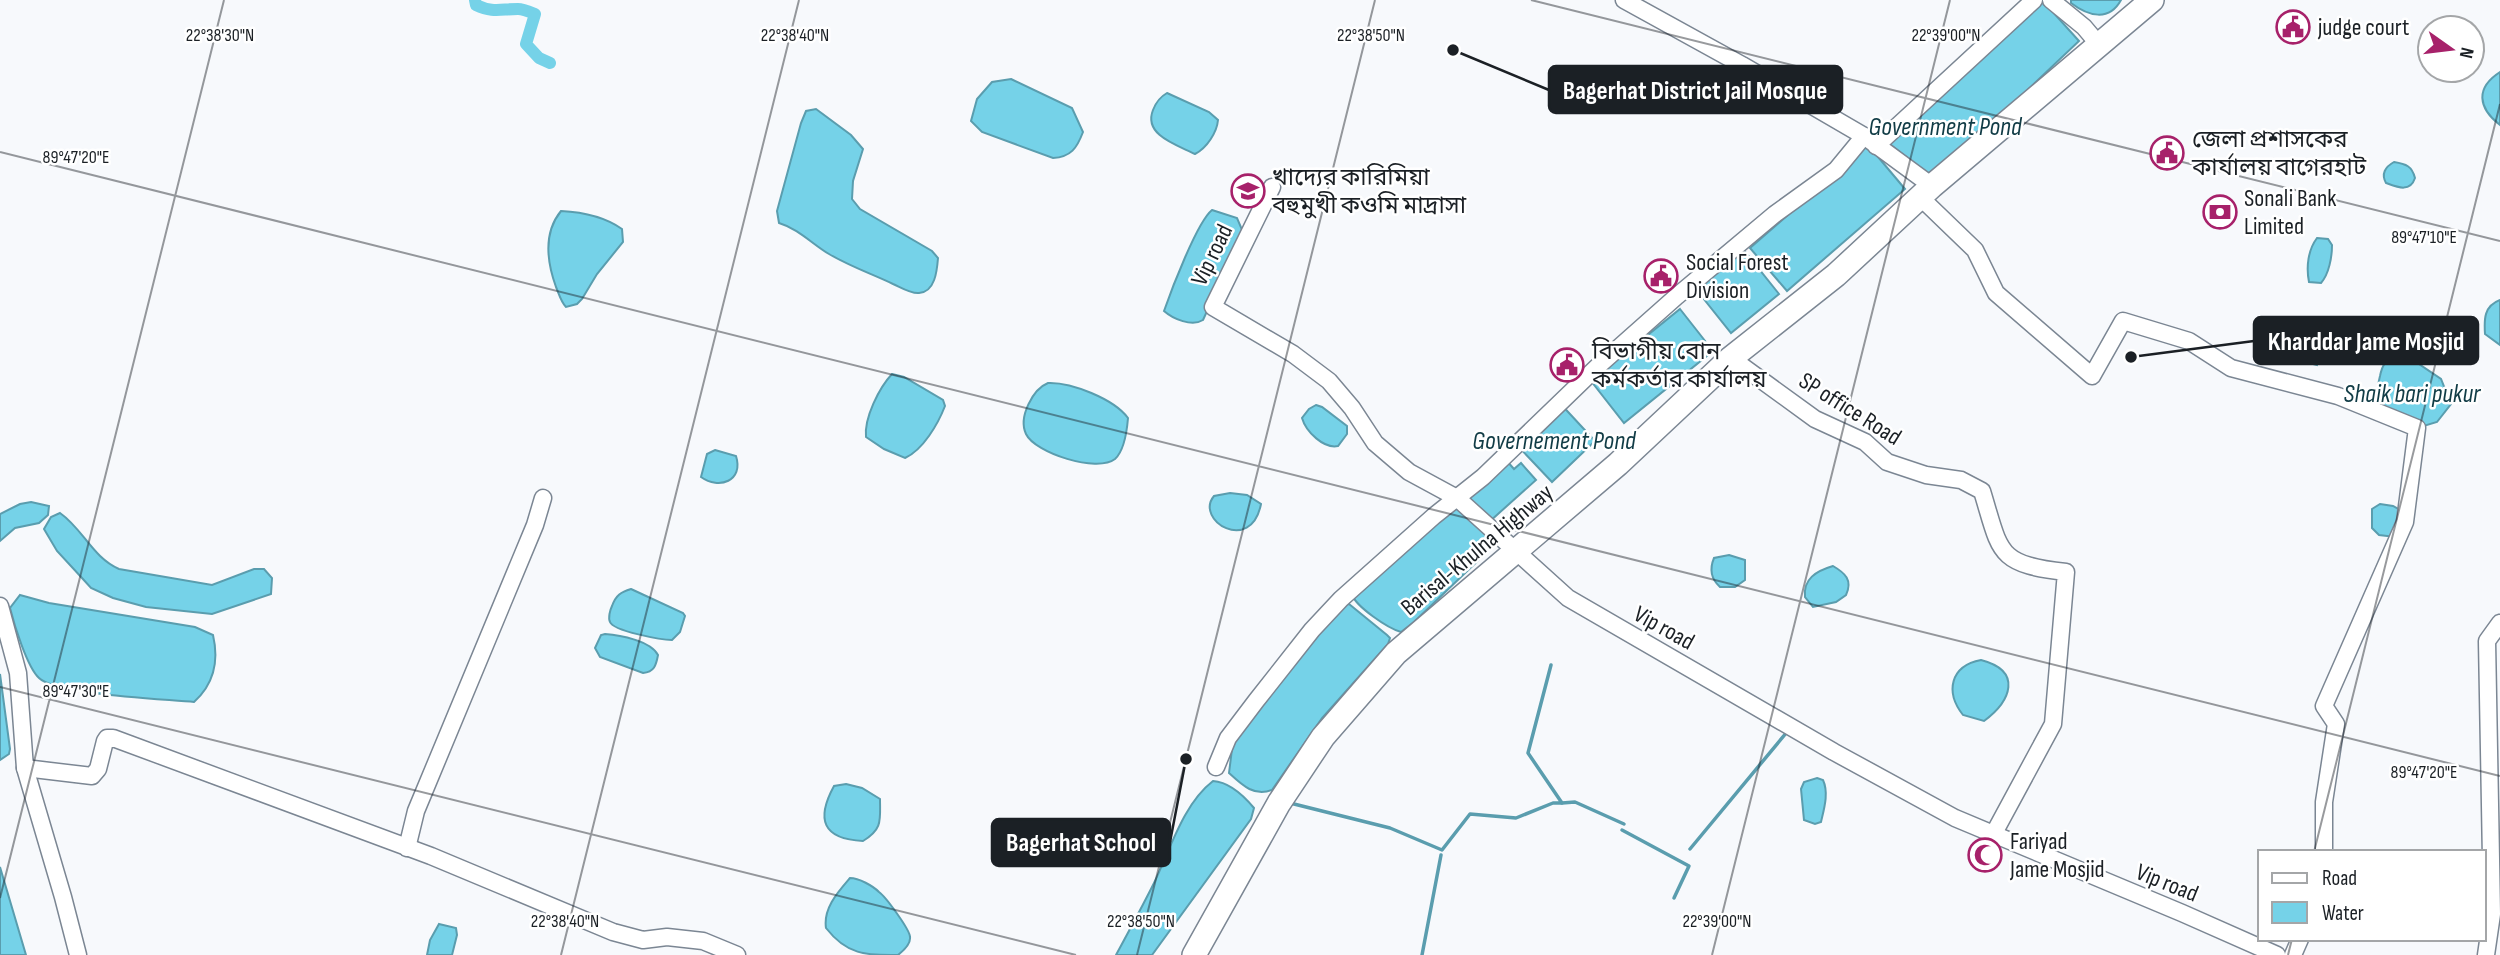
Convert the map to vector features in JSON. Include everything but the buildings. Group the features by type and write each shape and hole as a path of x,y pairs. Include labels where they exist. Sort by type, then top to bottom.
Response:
{"highway":[{"name":"Barisal-Khulna Highway","path":"1194,955 1258,837 1323,737 1396,653 1618,464 1731,358 1836,275 1926,192 2152,0"}],"street":[{"path":"1624,0 1742,65 1870,141 1926,192 1975,250 1996,293 2092,376 2123,321 2189,341 2231,368 2338,396 2417,428 2405,522 2324,706 2336,724 2325,802 2324,850"},
{"path":"1216,767 1228,738 1312,630 1372,571 1510,452 1597,367 1677,296 1775,214 1836,170 2034,0"},
{"path":"2052,0 2084,27 2100,46"},
{"name":"Vip road","path":"1272,187 1213,307 1293,354 1329,381 1352,408 1375,443 1409,472 1457,498 1568,598 1834,752 1955,818 2277,955"},
{"name":"SP office Road","path":"1731,358 1815,419 1865,442 1887,462 1926,475 1961,480 1982,491 1997,542 2006,556 2023,564 2066,572 2053,724 1993,835"},
{"path":"407,848 416,811 535,525 543,498"},
{"path":"0,606 18,673 25,768 78,955"},
{"path":"2486,955 2492,914 2487,641 2500,623"},
{"path":"25,768 92,776 98,769 105,741 107,738 113,738 407,848 613,932 643,940 667,937 703,941 737,955"}],"water":[{"name":"Government Pond","path":"2042,0 2079,41 1934,179 1886,141"},
{"path":"2071,0 2121,0 2111,12 2098,15 2078,8"},
{"path":"2500,72 2500,125 2487,112 2482,98 2486,85"},
{"path":"1011,79 1072,108 1083,132 1072,151 1053,158 982,132 971,121 977,99 992,82"},
{"path":"1167,93 1209,112 1218,120 1211,139 1195,154 1171,143 1157,133 1153,126 1151,119 1154,107"},
{"path":"816,109 851,135 863,149 853,181 852,199 860,209 932,251 938,258 934,280 929,289 916,293 909,291 844,262 779,223 777,211 801,123 806,111"},
{"name":"Government Pond","path":"1868,145 1905,189 1787,291 1750,248"},
{"path":"2394,162 2405,165 2412,171 2415,178 2410,186 2403,188 2386,183 2385,171"},
{"path":"1212,210 1237,218 1243,232 1203,320 1194,323 1183,321 1164,311 1192,242"},
{"path":"561,211 608,221 622,229 623,242 597,274 582,299 577,304 566,307 550,268 548,248 551,229"},
{"path":"2317,238 2328,239 2332,245 2330,265 2321,283 2309,282 2308,276 2310,253"},
{"path":"1743,249 1779,294 1731,333 1695,288"},
{"path":"2500,300 2500,345 2485,334 2485,323 2488,309"},
{"path":"1680,309 1713,351 1624,423 1591,381"},
{"path":"2311,323 2328,327 2317,365 2305,362 2303,354 2306,325"},
{"name":"Shaik bari pukur","path":"2396,355 2407,356 2441,379 2451,404 2437,422 2417,428 2391,415 2381,404 2378,387 2382,369 2387,361"},
{"path":"892,374 904,377 943,400 945,406 924,443 905,458 866,437 867,421 873,404"},
{"path":"1048,383 1068,385 1103,398 1128,418 1123,445 1115,459 1095,464 1067,459 1041,448 1032,441 1024,427 1025,412 1032,397"},
{"name":"Governement Pond","path":"1557,400 1595,441 1552,482 1513,441"},
{"path":"1316,405 1347,426 1347,434 1338,446 1322,442 1311,434 1304,423 1302,418"},
{"path":"715,450 736,456 738,465 733,477 722,483 701,477 707,454"},
{"path":"1506,460 1514,469 1521,463 1536,480 1489,522 1466,497"},
{"path":"1230,493 1247,495 1261,504 1255,519 1247,528 1226,528 1217,523 1212,515 1210,505 1214,496"},
{"path":"31,502 49,506 48,515 39,523 15,528 0,541 0,514 20,504"},
{"path":"2380,504 2402,511 2395,537 2379,535 2372,528 2372,509"},
{"path":"1450,507 1459,509 1487,535 1488,551 1414,622 1401,632 1395,630 1366,611 1352,595"},
{"path":"60,513 102,558 119,569 212,585 254,569 264,569 272,578 271,594 212,614 146,607 113,598 91,588 57,551 44,529 51,517"},
{"path":"1729,555 1745,560 1745,580 1735,587 1720,587 1712,574 1712,562 1714,558"},
{"path":"1833,566 1847,578 1849,585 1846,595 1836,602 1813,607 1805,597 1806,585 1816,573"},
{"path":"631,589 683,613 685,616 680,632 672,640 628,632 610,622 610,612 615,599"},
{"path":"20,595 49,603 195,627 213,635 215,663 210,680 194,702 88,692 49,684 34,672 18,634 10,608"},
{"path":"1349,604 1390,638 1388,644 1322,718 1272,790 1260,792 1249,789 1229,773 1236,738 1341,605"},
{"path":"601,635 627,637 649,646 658,655 654,668 643,673 600,657 595,648"},
{"path":"1981,660 2003,671 2008,679 2006,696 2001,705 1984,721 1963,715 1957,706 1953,689 1957,674 1971,663"},
{"path":"0,674 10,749 9,754 0,760"},
{"path":"1817,778 1823,780 1826,796 1821,822 1815,824 1804,820 1801,789 1804,782"},
{"path":"1213,781 1236,790 1246,799 1254,808 1251,819 1152,955 1116,955 1154,883 1185,815"},
{"path":"846,784 862,788 880,799 877,828 863,841 839,836 826,825 824,817 828,798 834,786"},
{"path":"0,867 26,955 0,955"},
{"path":"850,878 870,885 887,900 902,921 910,940 898,955 858,952 841,944 826,928 829,907"},
{"path":"439,924 456,928 452,955 427,955 430,940"}],"waterway":[{"path":"475,0 476,5 487,9 520,9 535,14 526,44 539,58 550,63"},
{"path":"1290,803 1390,828 1442,850 1470,814 1516,818 1553,803 1562,803 1528,753 1551,665"},
{"path":"1690,849 1787,732"},
{"path":"1562,803 1575,802 1624,824"},
{"path":"1622,830 1689,866 1674,898"},
{"path":"1422,955 1441,855"}],"place":[{"name":"judge court","path":"2293,27"},
{"name":"Bagerhat District Jail Mosque","path":"1453,50"},
{"name":"জেলা প্রশাসকের কার্যালয় বাগেরহাট","path":"2167,153"},
{"name":"খাদ্যের কারিমিয়া বহুমুখী কওমি মাদ্রাসা","path":"1248,191"},
{"name":"Sonali Bank Limited","path":"2220,212"},
{"name":"Social Forest Division","path":"1661,276"},
{"name":"Kharddar Jame Mosjid","path":"2131,357"},
{"name":"বিভাগীয় বোন কর্মকর্তার কার্যালয়","path":"1567,365"},
{"name":"Bagerhat School","path":"1186,759"},
{"name":"Fariyad Jame Mosjid","path":"1985,855"}]}
